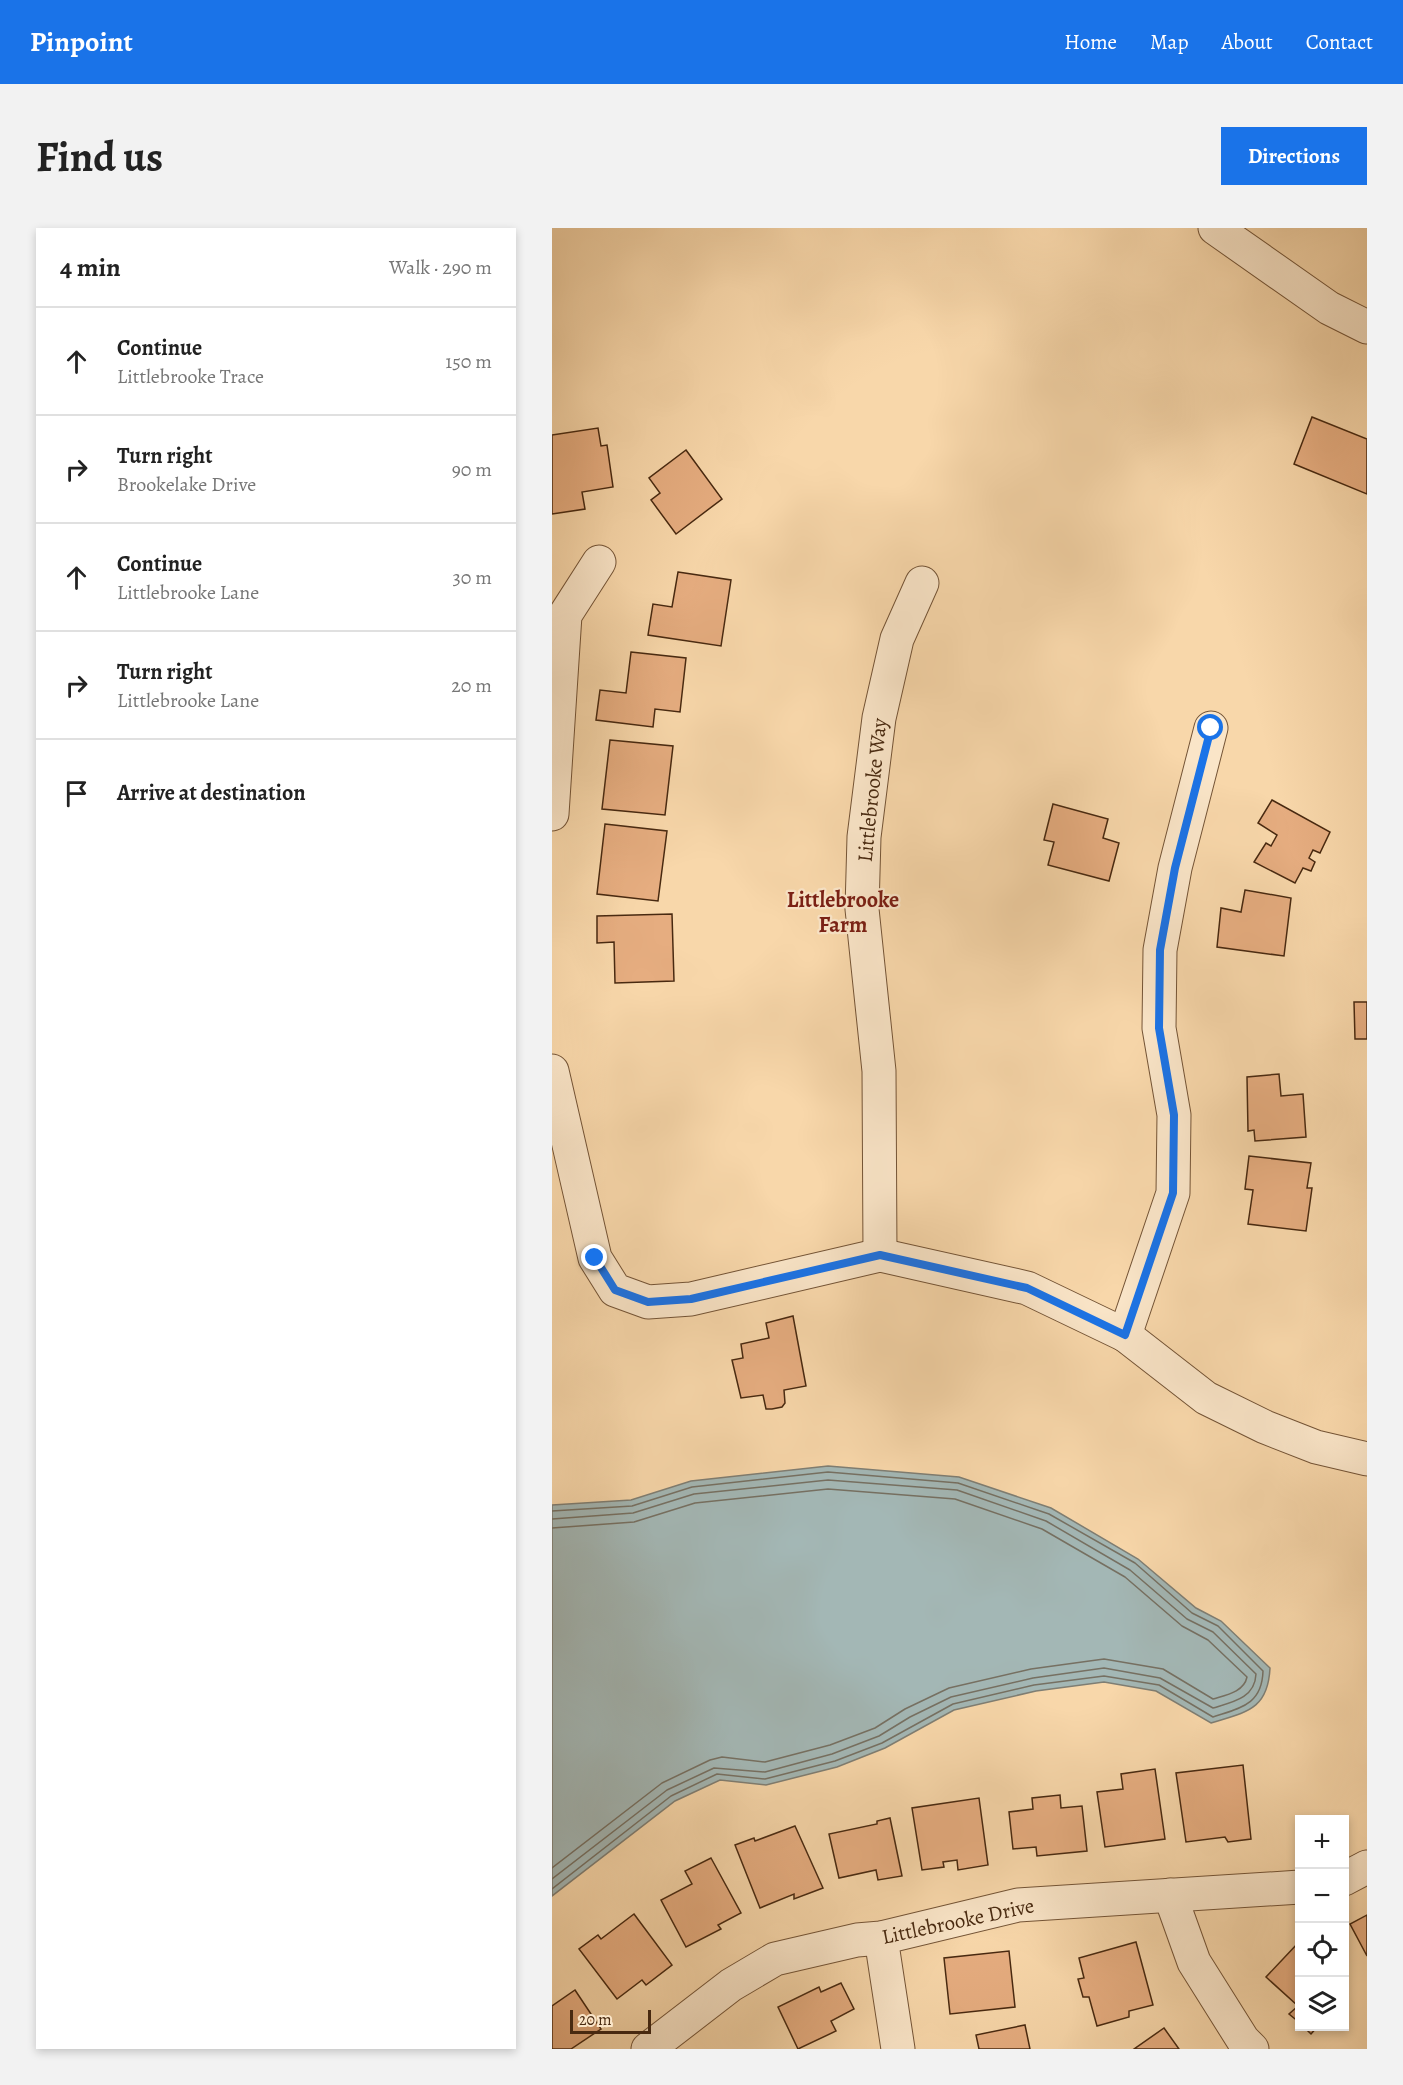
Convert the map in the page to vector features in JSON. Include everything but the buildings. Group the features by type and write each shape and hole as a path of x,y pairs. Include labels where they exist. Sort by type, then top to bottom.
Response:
{"street":[{"path":"1215,228 1329,308 1367,327"},
{"path":"552,814 566,615 599,562"},
{"name":"Littlebrooke Way","path":"880,1255 879,1071 862,909 864,837 881,707 897,639 922,583"},
{"path":"1125,1335 1173,1193 1174,1115 1159,1028 1160,950 1175,868 1211,728"},
{"path":"552,1071 595,1258 615,1290 648,1302 691,1299 880,1255 1027,1288 1125,1335 1206,1398 1265,1427 1316,1447 1367,1459"},
{"path":"1349,1877 1367,1868"},
{"name":"Littlebrooke Drive","path":"648,2049 731,1985 776,1959 857,1940 881,1938 1018,1905 1295,1887"},
{"path":"1170,1895 1194,1962 1252,2049"},
{"path":"881,1938 898,2049"}],"water":[{"path":"828,1466 959,1477 1051,1508 1138,1559 1196,1608 1221,1621 1270,1668 1265,1693 1260,1701 1245,1712 1211,1723 1156,1691 1104,1682 1036,1691 954,1710 885,1748 837,1767 766,1785 720,1780 675,1801 552,1896 552,1505 631,1500 691,1481"}],"district":[{"name":"Littlebrooke Farm","path":"843,912"}],"route":[{"path":"595,1258 615,1290 648,1302 691,1299 880,1255 1027,1288 1125,1335 1173,1193 1174,1115 1159,1028 1160,950 1175,868 1211,728"}]}
